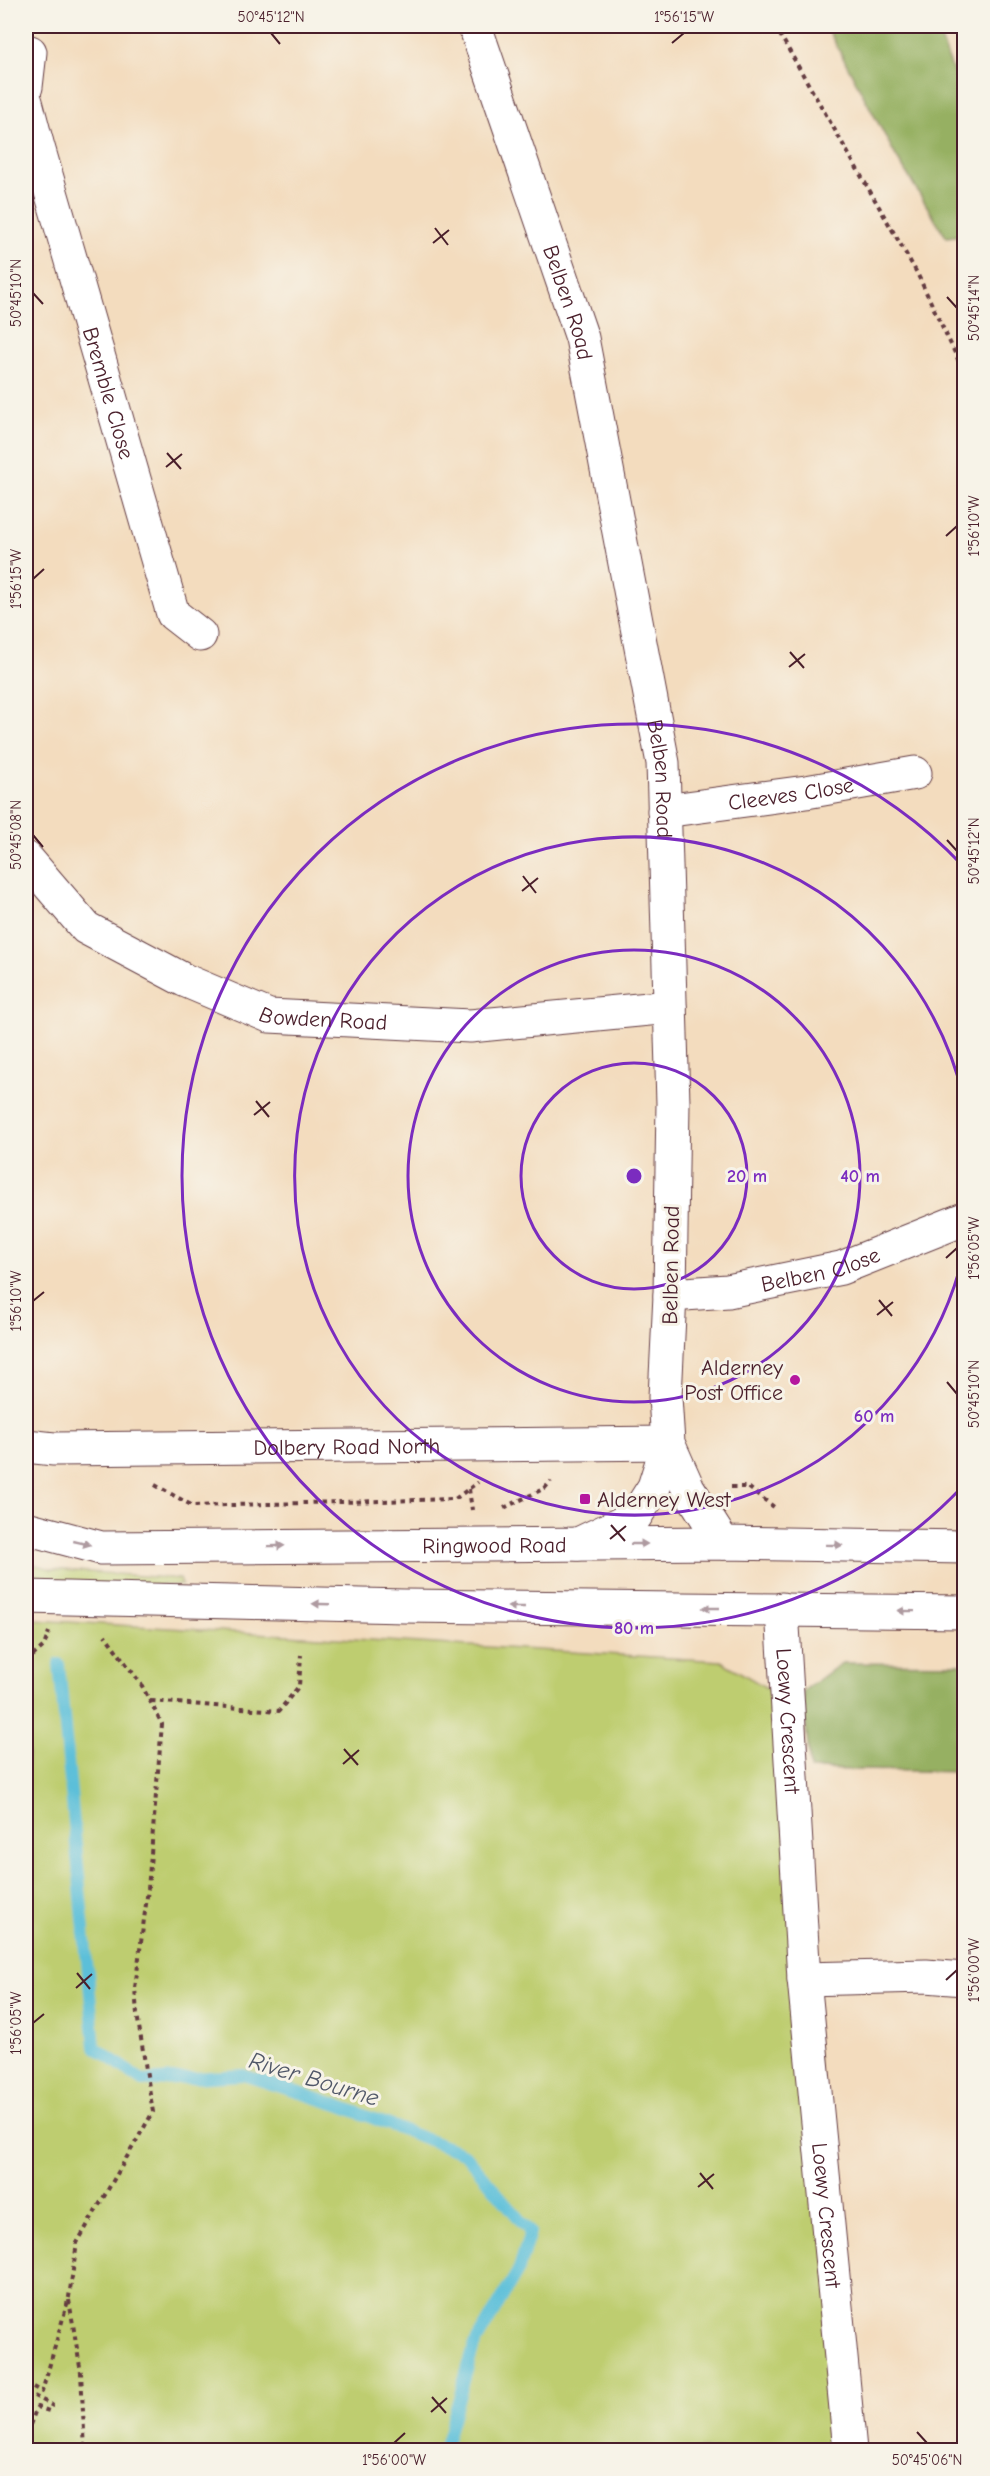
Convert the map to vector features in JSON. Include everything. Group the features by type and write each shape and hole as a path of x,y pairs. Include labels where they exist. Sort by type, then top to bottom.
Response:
{"main road":[{"name":"Belben Road","path":"475,26 582,338 663,763 673,1103 670,1295 665,1397 668,1443 688,1488 723,1543"},
{"path":"26,87 30,52"},
{"name":"Bremble Close","path":"26,102 31,142 173,614 200,635"},
{"name":"Cleeves Close","path":"664,812 806,792 915,773"},
{"name":"Bowden Road","path":"26,858 86,927 184,980 269,1016 470,1026 670,1007"},
{"name":"Belben Close","path":"670,1295 728,1291 841,1268 964,1220"},
{"path":"578,1544 634,1517 654,1487 668,1443"},
{"name":"Dolbery Road North","path":"26,1446 54,1449 668,1443"},
{"name":"Ringwood Road","path":"26,1528 101,1548 723,1543 964,1546"},
{"path":"26,1597 404,1606 964,1612"},
{"name":"Loewy Crescent","path":"782,1609 804,1979 850,2451"},
{"path":"804,1979 926,1976 964,1979"}],"path":[{"path":"775,26 917,273 964,372"},
{"path":"115,1448 158,1488 193,1506 455,1499 524,1443"},
{"path":"26,1662 44,1646 52,1625"},
{"path":"26,2384 42,2392 69,2297 77,2243 153,2112 135,1988 148,1889 162,1724 151,1701 101,1630"},
{"path":"151,1701 279,1711 299,1686 301,1655"},
{"path":"69,2297 81,2373 85,2451"},
{"path":"26,2392 52,2405 49,2411 37,2407 26,2435"}],"green space":[{"path":"826,26 936,26 964,100 964,235 946,237 896,156"},
{"path":"26,1562 51,1569 180,1579 182,1585 26,1587"},
{"path":"34,1620 721,1661 787,1700 850,2450 26,2450 26,1784"},
{"path":"34,1620 26,1784 26,1622"},
{"path":"842,1663 964,1664 964,1772 810,1769 803,1691"}],"waterway":[{"name":"River Bourne","path":"59,1664 95,2047 143,2081 243,2075 338,2105 465,2154 530,2232 519,2269 474,2346 444,2450"}],"place":[{"name":"Alderney Post Office","path":"795,1380"},
{"name":"Alderney West","path":"585,1499"}]}
